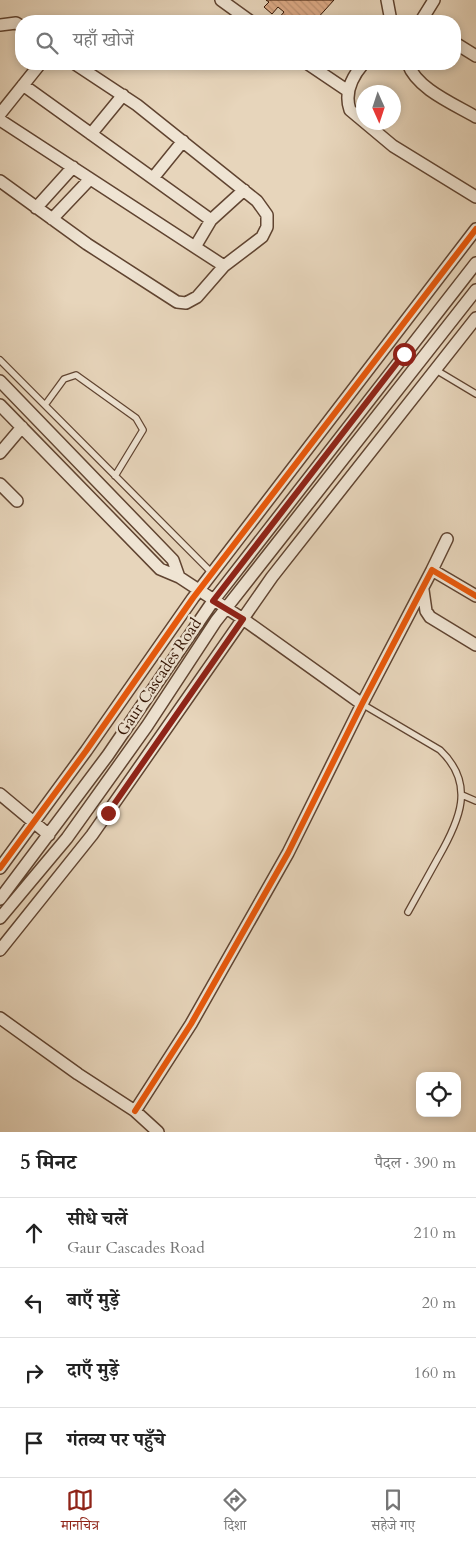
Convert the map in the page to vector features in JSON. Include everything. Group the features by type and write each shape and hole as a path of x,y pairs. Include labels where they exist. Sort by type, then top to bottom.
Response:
{"street":[{"path":"221,0 242,15"},
{"path":"387,0 390,15"},
{"path":"425,15 434,0"},
{"path":"0,25 15,23"},
{"path":"461,47 476,56"},
{"path":"0,114 35,70"},
{"path":"0,181 52,219 177,302 186,302 197,297 224,266 256,243 267,227 267,215 257,201 123,95 84,70"},
{"path":"317,70 348,91"},
{"path":"359,70 348,91 347,102 350,110 360,120 409,157 476,197"},
{"path":"410,70 411,74 420,82 476,118"},
{"path":"23,85 211,220"},
{"path":"91,134 123,95"},
{"path":"0,120 224,266"},
{"path":"153,178 182,141"},
{"path":"36,208 72,167"},
{"path":"52,219 90,179"},
{"path":"195,247 211,220 244,190"},
{"path":"0,868 198,591 476,229"},
{"name":"Gaur Cascades Road","path":"0,899 108,755 213,601 476,263"},
{"name":"Gaur Cascades Road","path":"0,918 67,838 147,726 226,608 476,290"},
{"path":"0,950 92,836 243,619 290,555 475,320"},
{"path":"389,342 404,354"},
{"path":"0,381 173,560 179,577"},
{"path":"0,405 160,569 179,577 243,619 362,704"},
{"path":"0,454 22,426"},
{"path":"0,484 17,501"},
{"path":"135,1111 195,1016 288,852 447,539"},
{"path":"432,570 476,596"},
{"path":"422,590 426,611 430,617 476,645"},
{"path":"0,794 49,835"},
{"path":"0,1018 78,1074 135,1111 158,1132"}],"lane":[{"path":"0,360 212,573"},
{"path":"436,370 476,394"},
{"path":"45,405 64,379 76,375 136,418 142,430 115,476"},
{"path":"362,704 440,750 451,759 461,782 460,811 451,835 408,912"},
{"path":"462,795 476,801"}],"building":[{"path":"266,0 334,0 320,15 281,15 284,12 278,7 272,14 264,7 269,2"}],"cycle path":[{"path":"0,868 86,751 193,598 476,229"},
{"path":"135,1111 191,1024 288,853 362,704 432,570 476,596"}],"route":[{"path":"108,813 243,619 213,601 404,354"}]}
